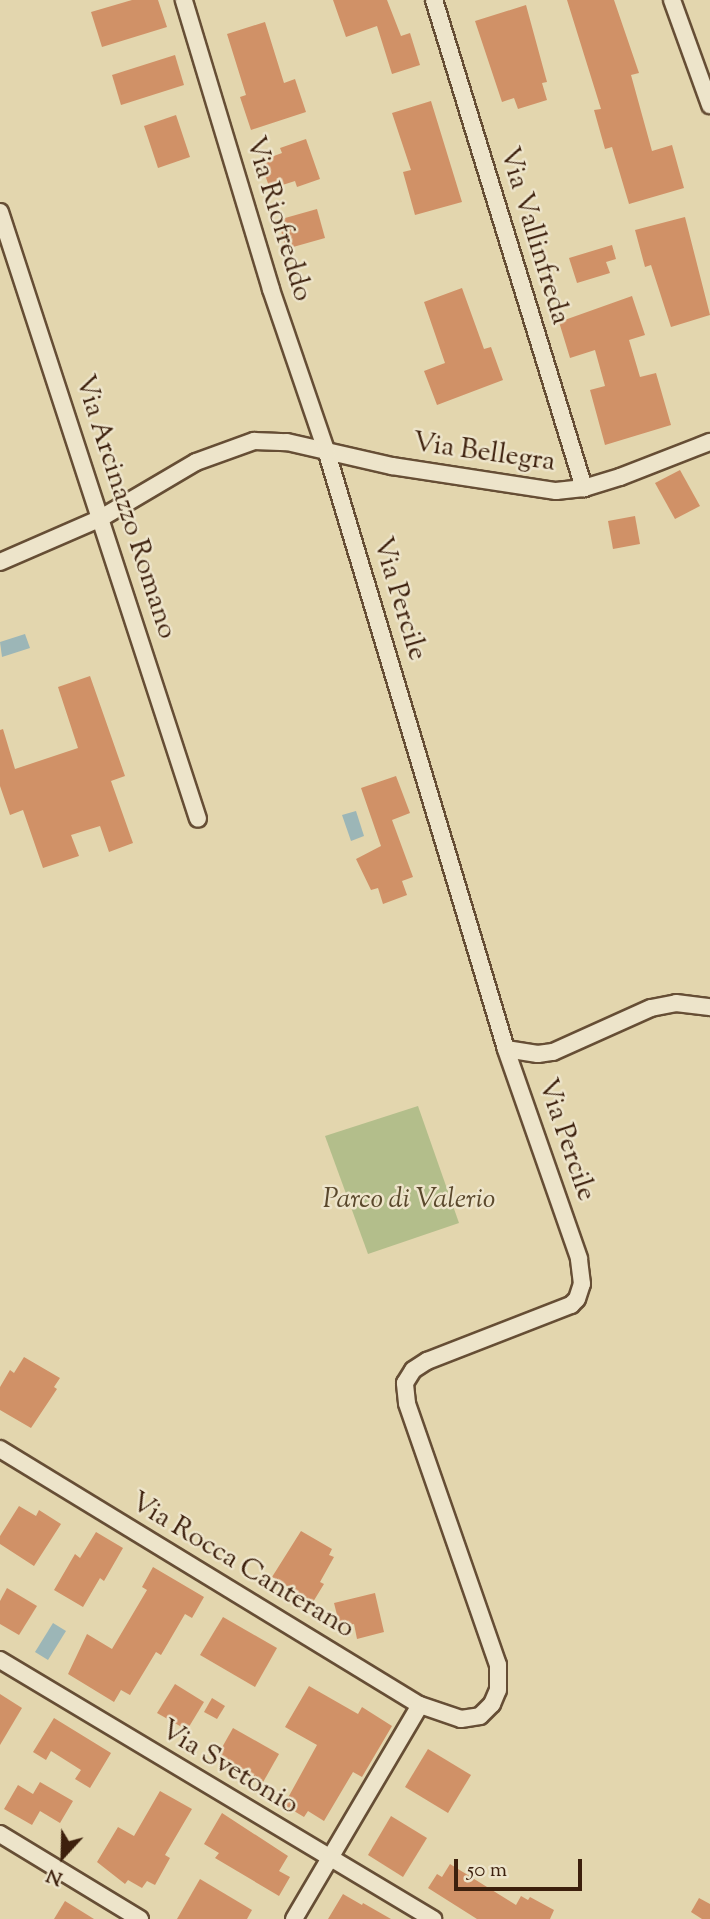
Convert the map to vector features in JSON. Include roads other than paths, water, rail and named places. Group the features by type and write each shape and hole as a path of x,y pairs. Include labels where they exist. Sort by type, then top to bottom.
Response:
{"street":[{"name":"Via Riofreddo","path":"184,0 271,289 327,453"},
{"name":"Via Vallinfreda","path":"434,0 584,488"},
{"path":"672,0 710,105"},
{"name":"Via Arcinazzo Romano","path":"0,212 198,819"},
{"name":"Via Bellegra","path":"0,562 102,518 186,467 243,443 278,441 327,453 530,489 556,491 584,488 710,442"},
{"name":"Via Percile","path":"327,453 506,1049 579,1258 582,1284 571,1305 428,1361 413,1370 405,1384 407,1403 498,1665 498,1690 492,1704 481,1716 461,1719"},
{"path":"506,1049 538,1054 553,1052 651,1008 676,1003 710,1007"},
{"name":"Via Rocca Canterano","path":"0,1449 420,1705 461,1719"},
{"name":"Via Svetonio","path":"0,1660 433,1919"},
{"path":"294,1919 420,1705"},
{"path":"0,1834 140,1919"}],"water":[{"path":"25,634 30,648 2,657 0,642"},
{"path":"356,811 364,836 351,841 342,815"},
{"path":"53,1623 66,1631 48,1660 35,1652"}],"park label":[{"name":"Parco di Valerio","path":"409,1200"}]}
